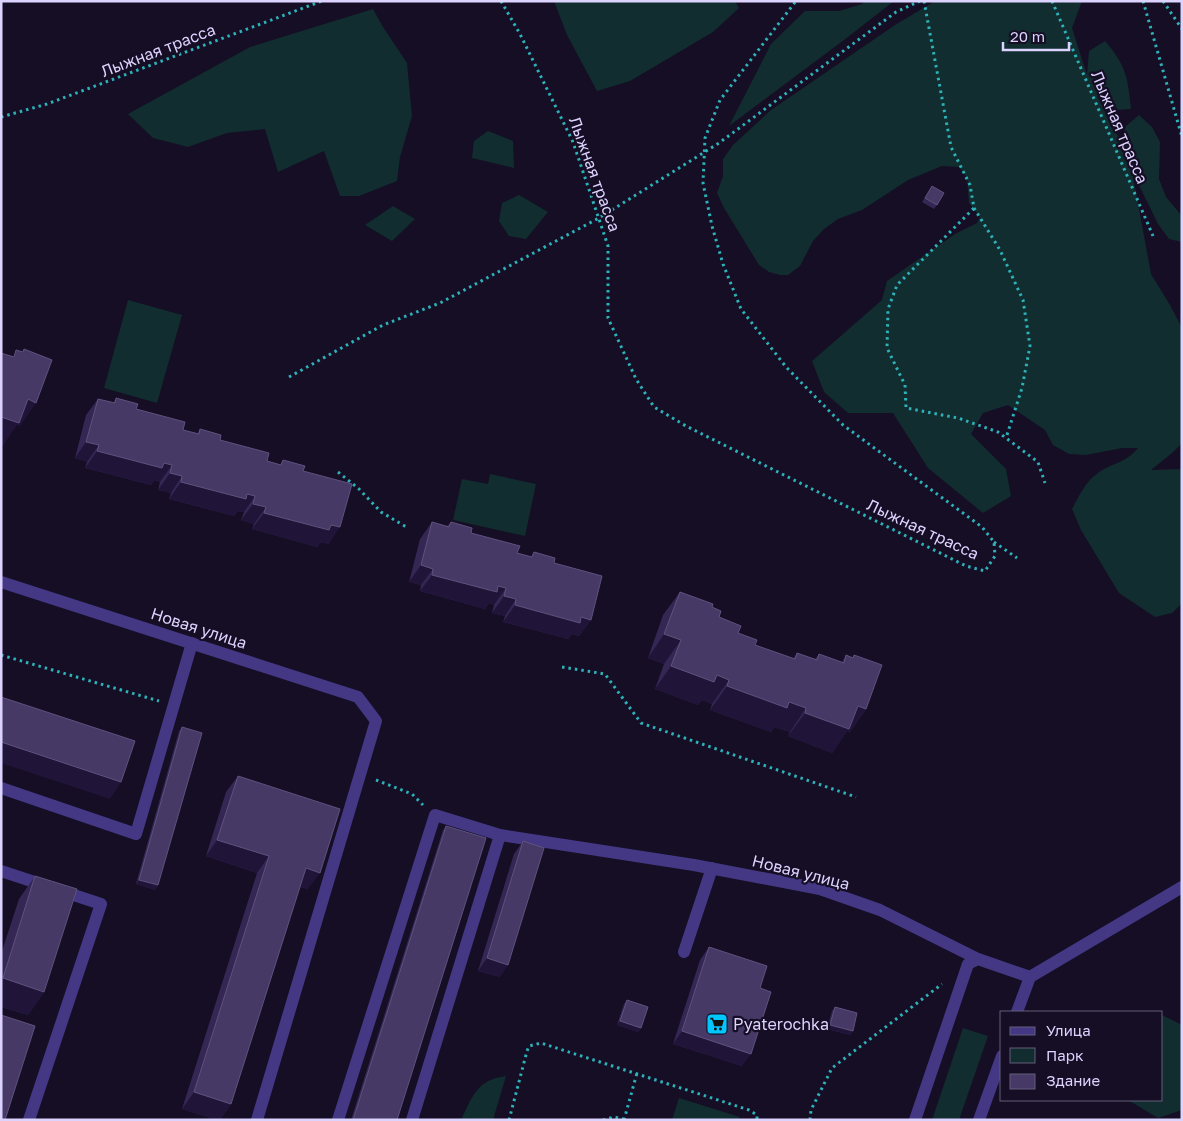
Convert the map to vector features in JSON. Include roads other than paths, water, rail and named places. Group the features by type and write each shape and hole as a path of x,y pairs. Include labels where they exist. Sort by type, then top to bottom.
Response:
{"street":[{"name":"Новая улица","path":"1,582 358,697 376,721 256,1120"},
{"path":"1,788 136,834 192,643"},
{"name":"Новая улица","path":"338,1120 435,815 500,835 712,868 820,889 880,910 973,961 1030,977"},
{"path":"412,1120 500,835"},
{"path":"684,952 712,868"},
{"path":"1,871 100,904 29,1120"},
{"path":"1017,1011 1030,977 1182,887"},
{"path":"915,1120 973,961"},
{"path":"979,1120 1000,1062"}],"place":[{"name":"Pyaterochka","path":"717,1024"}]}
